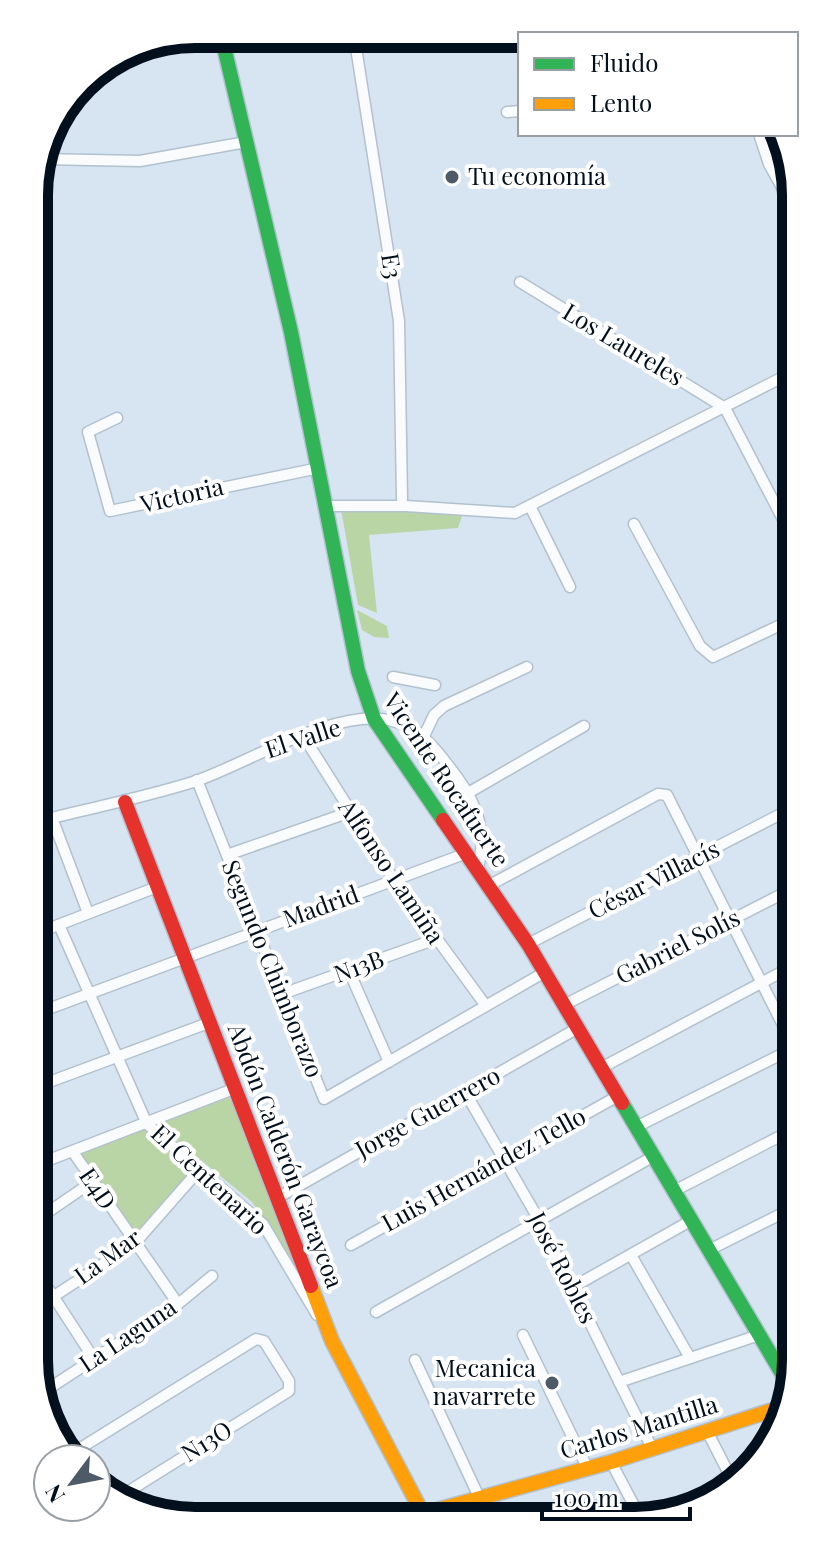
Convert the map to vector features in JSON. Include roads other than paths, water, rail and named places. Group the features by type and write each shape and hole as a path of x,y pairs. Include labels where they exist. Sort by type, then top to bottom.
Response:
{"street":[{"name":"Vicente Rocafuerte","path":"224,48 319,468 358,671 374,719 528,944 782,1373"},
{"name":"E3","path":"356,48 399,321 402,499"},
{"path":"507,112 518,111"},
{"path":"760,136 764,153 782,186"},
{"path":"53,159 140,161 246,142"},
{"name":"Los Laureles","path":"520,282 725,408"},
{"path":"327,506 406,506 515,513 782,378"},
{"path":"725,408 782,517"},
{"name":"Victoria","path":"117,418 91,430 88,437 107,509 114,512 319,468"},
{"path":"530,506 570,587"},
{"path":"634,524 700,646 713,657 782,624"},
{"path":"424,736 434,715 444,706 527,667"},
{"path":"393,677 435,685"},
{"name":"El Valle","path":"48,819 125,802 197,780 302,734 374,719 391,721 424,736 468,793 482,830 478,868"},
{"path":"468,793 584,726"},
{"name":"Alfonso Lamiña","path":"302,734 394,880 486,1006"},
{"name":"Segundo Chimborazo","path":"197,780 324,1099 545,972"},
{"path":"490,885 655,796 667,795 782,1024"},
{"name":"Abdón Calderón Garaycoa","path":"125,802 332,1341 417,1507"},
{"path":"227,855 350,812"},
{"name":"César Villacís","path":"528,944 779,815"},
{"path":"52,818 88,913"},
{"name":"Madrid","path":"48,1009 467,853"},
{"path":"48,929 157,887"},
{"name":"Gabriel Solís","path":"564,1005 782,894"},
{"name":"El Centenario","path":"59,925 147,1124 263,1224 332,1341"},
{"name":"N13B","path":"282,994 436,939"},
{"path":"349,971 389,1062"},
{"path":"601,1068 782,972"},
{"path":"48,1082 211,1022"},
{"name":"Jorge Guerrero","path":"279,1197 578,1028"},
{"path":"636,1127 782,1052"},
{"path":"48,1161 236,1088"},
{"name":"José Robles","path":"465,1092 539,1220 652,1448"},
{"name":"Luis Hernández Tello","path":"351,1245 618,1096"},
{"path":"674,1191 782,1135"},
{"name":"E4D","path":"73,1152 178,1304"},
{"path":"376,1312 654,1156"},
{"name":"La Mar","path":"48,1299 135,1243 200,1169"},
{"path":"48,1212 92,1182"},
{"path":"709,1250 782,1214"},
{"path":"573,1287 692,1220"},
{"path":"631,1255 690,1358"},
{"name":"La Laguna","path":"51,1387 178,1304 212,1276"},
{"path":"48,1289 94,1359"},
{"path":"523,1335 587,1467"},
{"path":"619,1382 759,1335"},
{"name":"N13O","path":"89,1443 261,1338 292,1387 129,1491"},
{"path":"415,1360 479,1497"},
{"name":"Carlos Mantilla","path":"447,1507 611,1462 773,1411"},
{"path":"707,1431 729,1473"},
{"path":"611,1462 635,1507"}],"place":[{"name":"Tu economía","path":"452,177"},
{"name":"Mecanica navarrete","path":"552,1383"}]}
